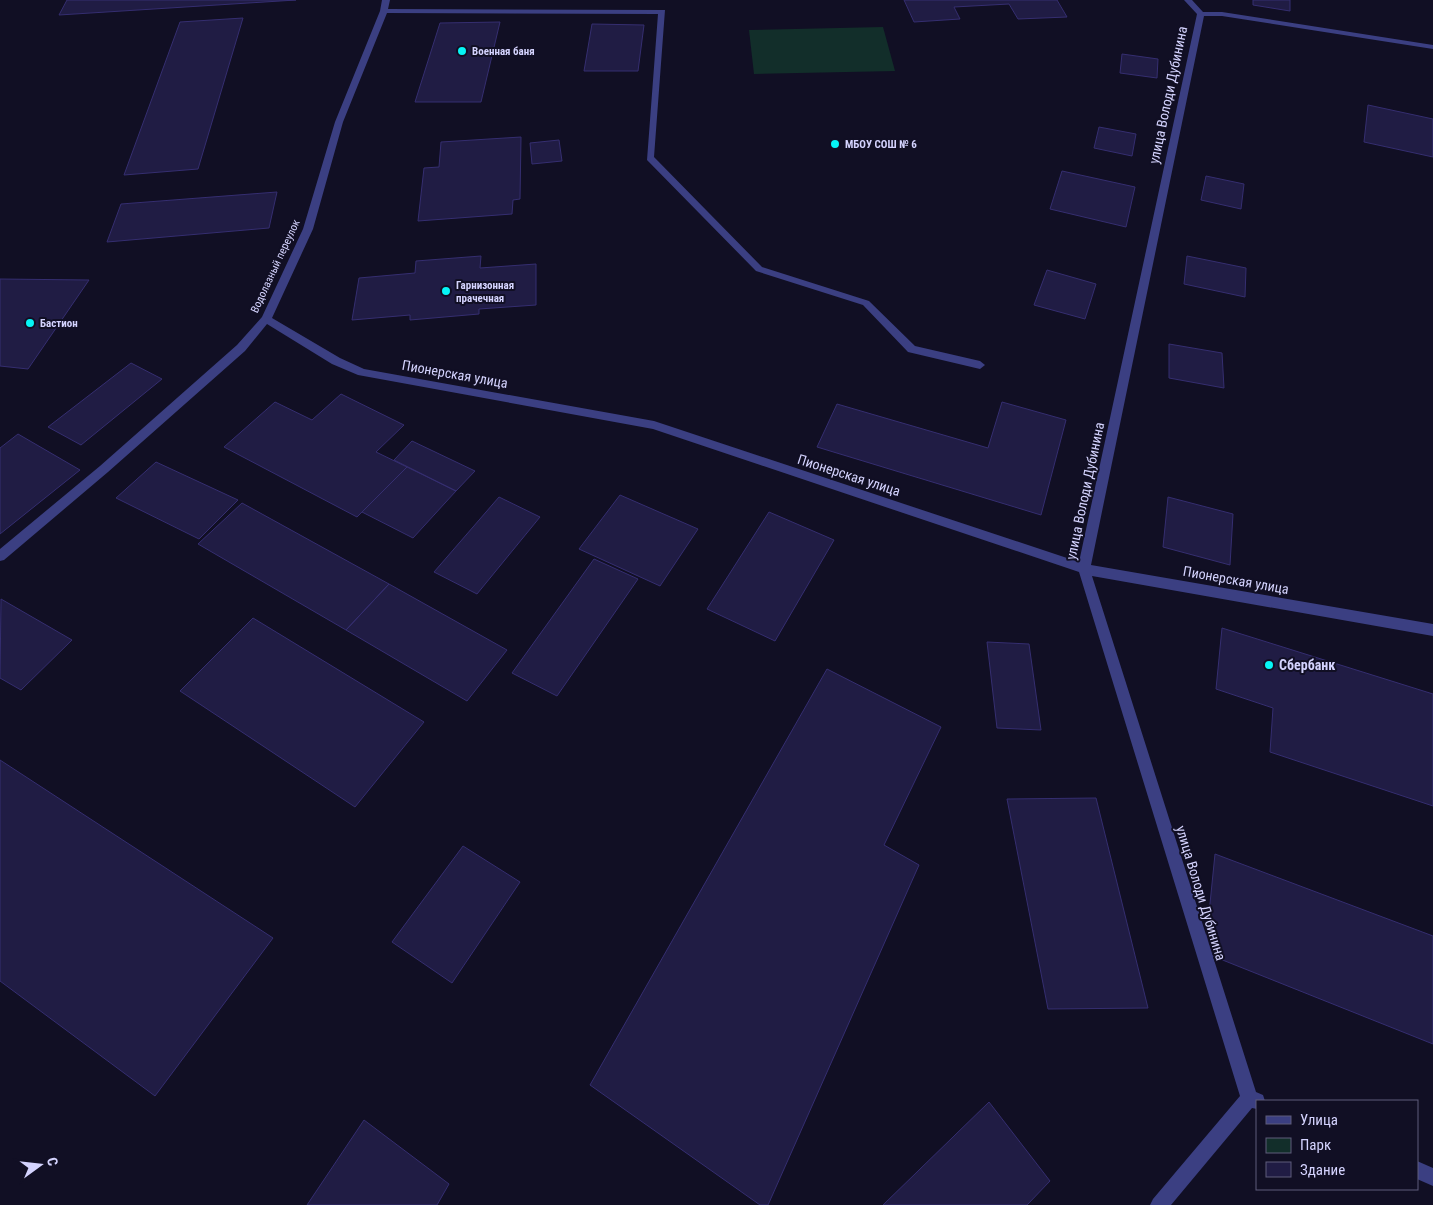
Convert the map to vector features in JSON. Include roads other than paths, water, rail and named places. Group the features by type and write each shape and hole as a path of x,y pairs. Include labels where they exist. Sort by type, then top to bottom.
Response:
{"street":[{"name":"Водолазный переулок","path":"0,556 104,469 234,354 266,319 308,229 339,122 384,11 386,0"},
{"name":"улица Володи Дубинина","path":"1188,0 1201,14 1084,569 1253,1100"},
{"path":"384,11 662,12 650,158 759,270 866,303 912,349 980,365"},
{"path":"1201,14 1222,14 1433,47"},
{"name":"Пионерская улица","path":"266,319 336,361 362,372 654,425 1084,569 1433,630"},
{"path":"1159,1205 1253,1100"},
{"path":"1418,1170 1433,1176"}],"place":[{"name":"Военная баня","path":"462,51"},
{"name":"МБОУ СОШ № 6","path":"835,144"},
{"name":"Гарнизонная прачечная","path":"446,291"},
{"name":"Бастион","path":"30,323"},
{"name":"Сбербанк","path":"1269,665"}]}
